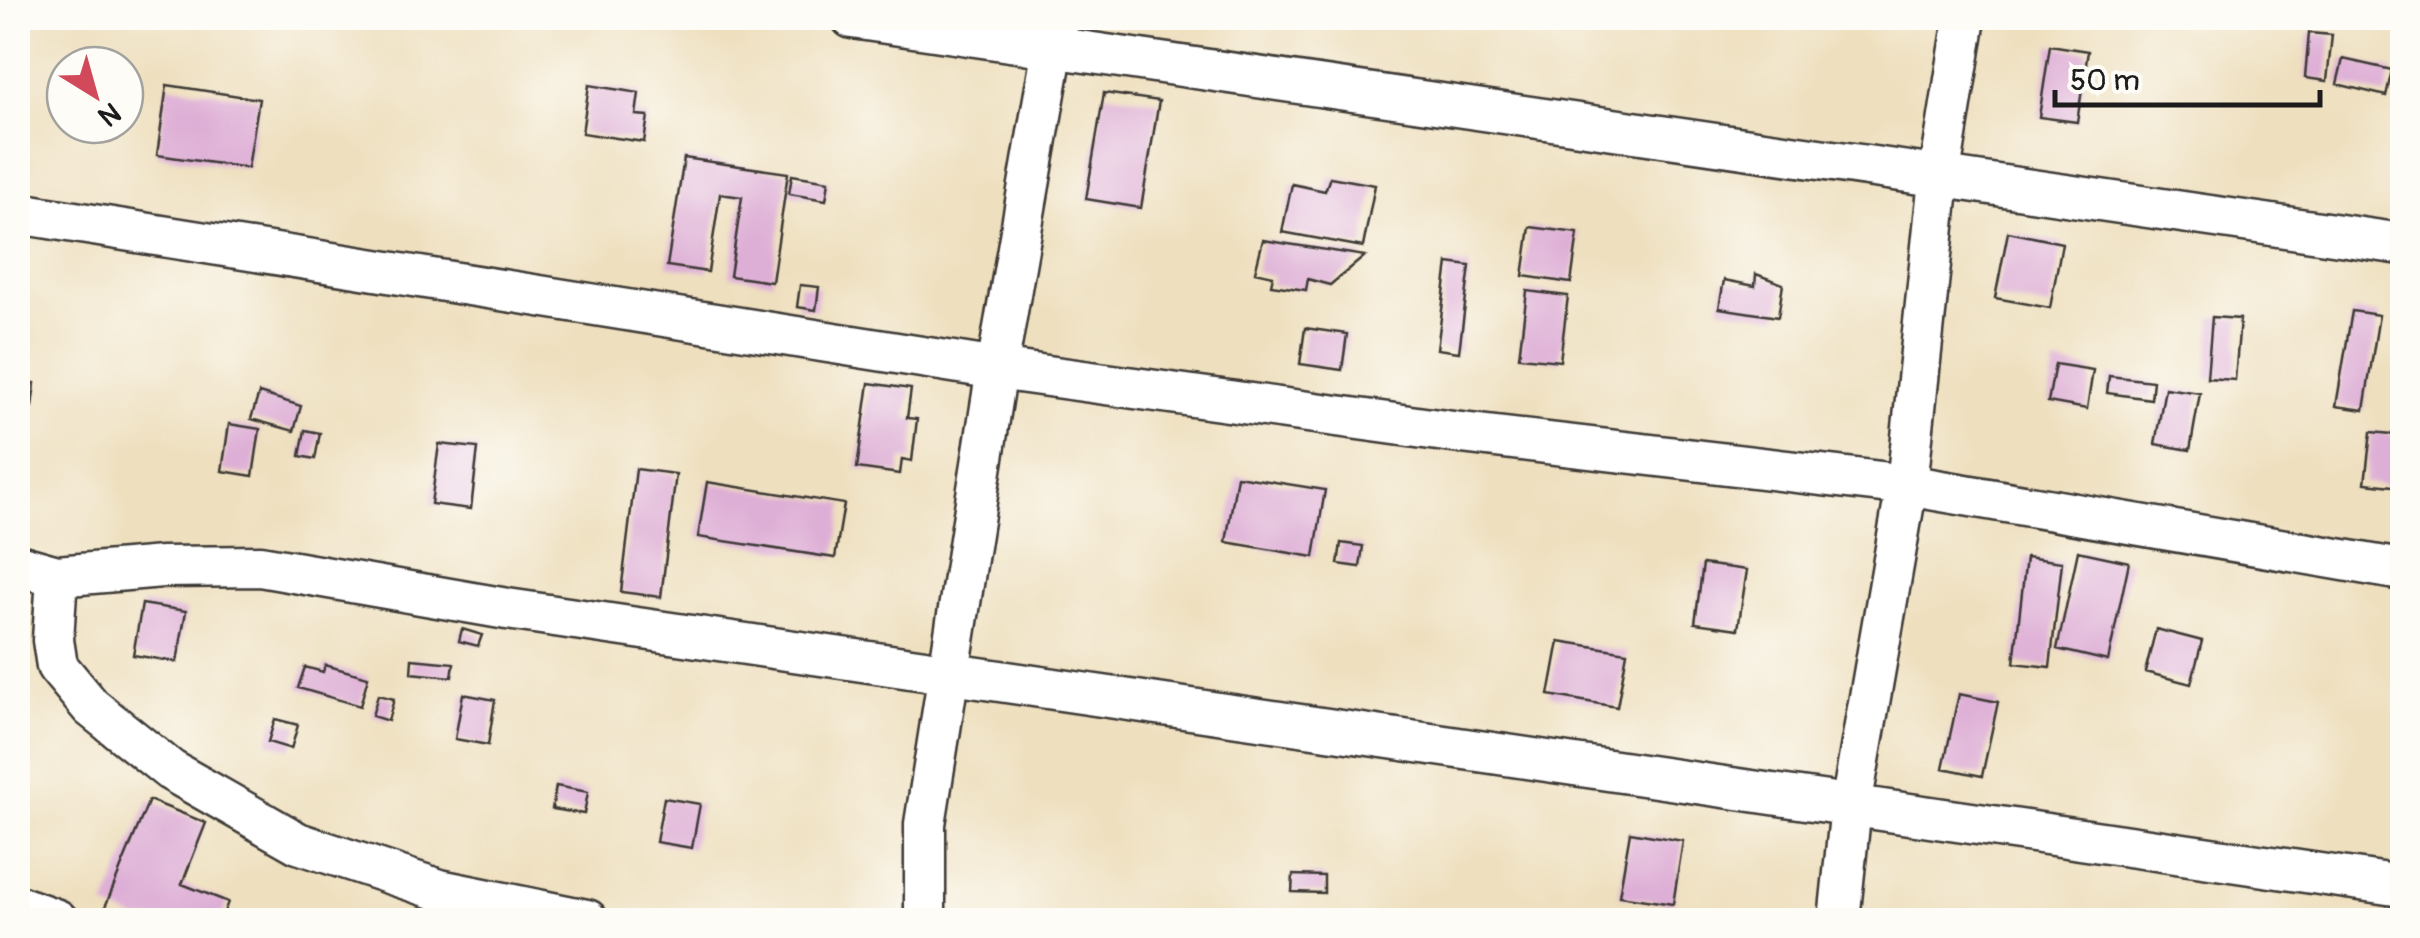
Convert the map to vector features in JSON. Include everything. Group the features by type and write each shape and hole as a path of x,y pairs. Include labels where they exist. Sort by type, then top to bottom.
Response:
{"street":[{"path":"852,18 1056,32 1939,179 2402,244"},
{"path":"1839,920 1852,806 1908,485 1939,179 1965,18"},
{"path":"926,920 926,824 997,369 1056,32"},
{"path":"18,213 997,369 1453,432 1908,485 2402,570"},
{"path":"18,565 57,576 260,566 507,609 2402,886"},
{"path":"57,576 53,640 57,666 91,707 170,770 298,843 440,890 587,920"},
{"path":"18,906 57,920"}],"building":[{"path":"2309,33 2332,35 2327,81 2305,78"},
{"path":"2050,45 2088,51 2077,122 2039,117"},
{"path":"2343,59 2392,70 2386,96 2337,84"},
{"path":"167,85 259,99 248,168 157,155"},
{"path":"589,85 639,93 636,115 648,116 644,142 582,133"},
{"path":"1104,93 1159,101 1141,208 1086,199"},
{"path":"684,158 788,173 772,282 730,276 742,197 720,194 708,272 667,266"},
{"path":"792,175 829,181 826,200 789,194"},
{"path":"1330,177 1375,185 1363,247 1282,232 1292,184 1325,191"},
{"path":"1530,227 1578,233 1571,283 1523,276"},
{"path":"2008,232 2062,243 2050,308 1995,298"},
{"path":"1263,240 1365,256 1330,285 1308,279 1306,290 1271,285 1273,276 1255,272"},
{"path":"1448,263 1470,266 1459,352 1437,349"},
{"path":"1756,274 1783,284 1778,317 1719,308 1724,280 1755,286"},
{"path":"800,285 819,287 816,310 797,307"},
{"path":"1527,291 1568,296 1560,361 1519,357"},
{"path":"2352,311 2379,315 2364,410 2336,406"},
{"path":"2212,317 2240,319 2235,380 2207,378"},
{"path":"1305,328 1347,334 1342,370 1300,364"},
{"path":"2055,364 2093,370 2087,409 2048,402"},
{"path":"2109,376 2153,381 2151,399 2107,393"},
{"path":"18,381 35,383 32,407 18,405"},
{"path":"869,383 911,389 907,418 917,419 912,461 902,459 900,474 857,468"},
{"path":"2165,388 2200,393 2190,450 2155,444"},
{"path":"259,393 301,406 294,431 251,419"},
{"path":"229,424 260,429 253,476 222,471"},
{"path":"305,430 320,433 315,459 300,456"},
{"path":"2371,432 2402,435 2402,487 2365,483"},
{"path":"439,444 478,448 471,509 431,504"},
{"path":"636,469 676,474 661,597 621,592"},
{"path":"1237,476 1325,490 1314,557 1226,542"},
{"path":"707,482 844,504 835,558 698,537"},
{"path":"1341,543 1363,546 1360,567 1338,564"},
{"path":"2078,551 2129,562 2108,661 2057,649"},
{"path":"2026,557 2062,562 2050,667 2014,663"},
{"path":"1703,564 1747,570 1738,629 1695,623"},
{"path":"142,604 186,611 177,662 133,655"},
{"path":"462,629 482,635 478,646 459,641"},
{"path":"2156,629 2202,641 2191,684 2145,672"},
{"path":"1559,641 1627,652 1617,707 1549,695"},
{"path":"412,659 454,663 452,677 411,673"},
{"path":"325,665 368,677 360,706 298,688 305,667 323,672"},
{"path":"463,694 495,700 488,745 455,739"},
{"path":"1959,694 1998,702 1982,776 1943,768"},
{"path":"378,695 394,699 388,721 372,716"},
{"path":"275,719 298,725 291,749 268,742"},
{"path":"556,786 588,792 584,814 552,809"},
{"path":"664,798 700,804 692,848 656,842"},
{"path":"149,800 206,823 182,884 228,902 221,920 139,920 105,907"},
{"path":"1630,832 1683,841 1673,904 1619,896"},
{"path":"1293,875 1324,876 1324,893 1292,892"}]}
